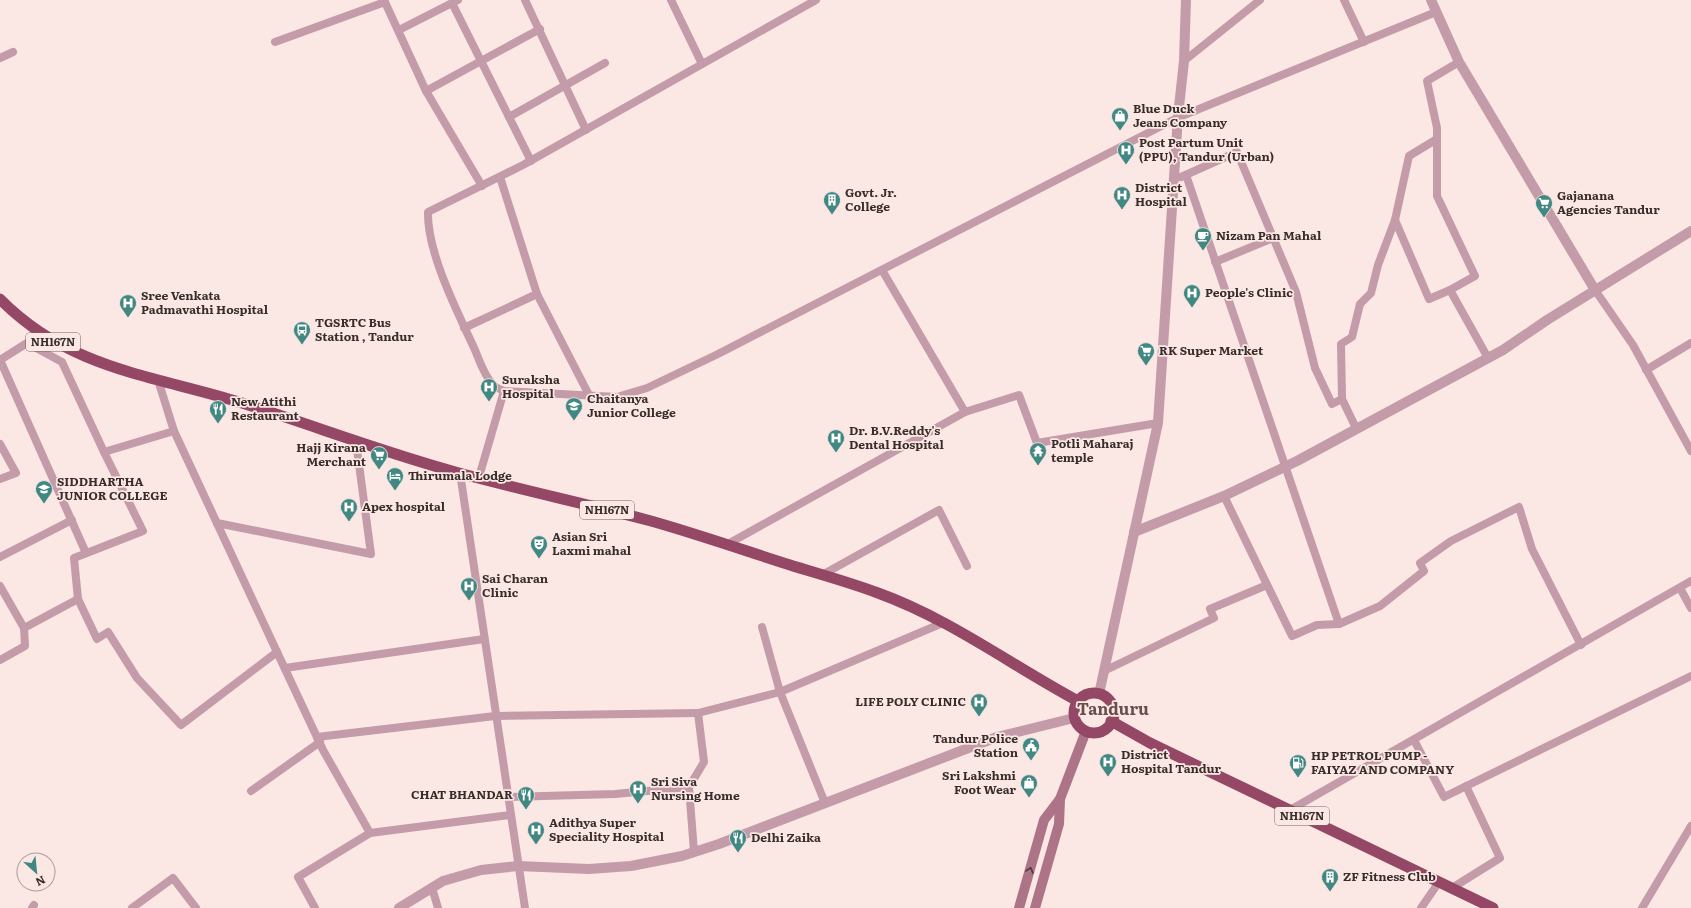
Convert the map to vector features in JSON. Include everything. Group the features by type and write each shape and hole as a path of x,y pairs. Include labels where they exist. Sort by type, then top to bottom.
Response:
{"highway":[{"name":"NH167N","path":"0,299 33,329 55,343 92,360 241,403 356,442 460,473 652,522 876,592 915,607 945,622 1044,683 1078,701"},
{"path":"1091,693 1099,694 1111,702 1114,716 1105,729 1099,732 1086,731 1077,724 1074,718 1074,711 1078,701 1084,695 1091,693"},
{"name":"NH167N","path":"1111,721 1150,743 1493,908"}],"main road":[{"path":"1019,908 1044,820 1060,799 1086,731"},
{"path":"1035,908 1059,824 1060,799"}],"street":[{"path":"525,0 540,29 586,130"},
{"path":"671,0 702,64"},
{"path":"816,0 530,161 428,212 428,227 434,248 464,328 483,370 494,386 504,391 617,397 647,388 718,354 1178,118 1436,12"},
{"path":"1099,694 1158,423 1178,118 1184,61 1186,0"},
{"path":"1184,61 1260,0"},
{"path":"1344,0 1364,42"},
{"path":"1431,0 1459,62 1595,290 1633,344 1691,451"},
{"path":"275,42 385,1 426,91 482,186"},
{"path":"399,30 455,1 481,60 530,161"},
{"path":"426,91 540,29"},
{"path":"0,58 13,52"},
{"path":"1395,220 1429,299 1450,290 1475,276 1437,196 1437,128 1427,81 1459,62"},
{"path":"508,117 605,63"},
{"path":"1356,428 1342,399 1341,344 1352,337 1360,304 1371,293 1378,266 1395,220 1410,156 1437,139"},
{"path":"1174,180 1237,152 1296,292 1315,368 1332,404 1342,399"},
{"path":"1186,175 1339,624"},
{"path":"500,177 537,294 589,395"},
{"path":"1134,532 1224,496 1286,467 1488,358 1691,231"},
{"path":"1215,262 1273,238"},
{"path":"882,270 965,412"},
{"path":"1450,290 1488,358"},
{"path":"464,328 537,294"},
{"path":"86,553 0,360 27,343 62,362 143,531 74,558 78,599 97,639 108,632 137,678 181,725 277,652"},
{"path":"1646,370 1691,343"},
{"path":"158,380 174,431 318,740 370,833"},
{"path":"479,477 504,391"},
{"path":"726,545 965,412 1019,395 1037,443 1158,423"},
{"path":"104,452 174,431"},
{"path":"217,522 371,554 356,442"},
{"path":"0,444 16,473 0,479"},
{"path":"460,473 525,908"},
{"path":"1224,496 1292,636 1317,625 1339,624 1380,606 1424,571 1420,563 1451,541 1519,507 1532,549 1580,645"},
{"path":"822,575 939,510 967,566"},
{"path":"0,557 72,520"},
{"path":"1290,810 1691,582"},
{"path":"1104,671 1214,618 1210,609 1267,585"},
{"path":"0,586 24,628 25,646 0,660"},
{"path":"1680,588 1691,608"},
{"path":"24,628 78,599"},
{"path":"251,791 318,740 496,716 698,713 780,692 945,622"},
{"path":"762,628 780,692 825,803"},
{"path":"285,668 484,639"},
{"path":"1414,740 1444,797 1691,676"},
{"path":"694,852 689,786 704,762 698,713"},
{"path":"399,908 443,881 481,870 518,866 589,869 631,866 694,852 997,737 1074,718"},
{"path":"508,797 615,794 689,786"},
{"path":"1452,888 1500,858 1466,786"},
{"path":"315,908 298,877 370,833 510,815"},
{"path":"1642,908 1691,826"},
{"path":"132,908 174,878 196,908"},
{"path":"1421,908 1439,882"},
{"path":"432,888 438,908"}],"place":[{"name":"Blue Duck Jeans Company","path":"1120,131"},
{"name":"Post Partum Unit (PPU), Tandur (Urban)","path":"1126,165"},
{"name":"District Hospital","path":"1122,210"},
{"name":"Govt. Jr. College","path":"832,215"},
{"name":"Gajanana Agencies Tandur","path":"1544,218"},
{"name":"Nizam Pan Mahal","path":"1203,251"},
{"name":"People's Clinic","path":"1192,308"},
{"name":"Sree Venkata Padmavathi Hospital","path":"128,318"},
{"name":"TGSRTC Bus Station , Tandur","path":"302,345"},
{"name":"RK Super Market","path":"1146,366"},
{"name":"Suraksha Hospital","path":"489,402"},
{"name":"Chaitanya Junior College","path":"574,421"},
{"name":"New Atithi Restaurant","path":"218,424"},
{"name":"Dr. B.V.Reddy's Dental Hospital","path":"836,453"},
{"name":"Potli Maharaj temple","path":"1038,466"},
{"name":"Hajj Kirana Merchant","path":"379,470"},
{"name":"Thirumala Lodge","path":"395,491"},
{"name":"SIDDHARTHA JUNIOR COLLEGE","path":"44,504"},
{"name":"Apex hospital","path":"349,522"},
{"name":"Asian Sri Laxmi mahal","path":"539,559"},
{"name":"Sai Charan Clinic","path":"469,601"},
{"name":"LIFE POLY CLINIC","path":"979,717"},
{"name":"Tandur Police Station","path":"1031,761"},
{"name":"District Hospital Tandur","path":"1108,777"},
{"name":"HP PETROL PUMP - FAIYAZ AND COMPANY","path":"1298,778"},
{"name":"Sri Lakshmi Foot Wear","path":"1029,798"},
{"name":"Sri Siva Nursing Home","path":"638,804"},
{"name":"CHAT BHANDAR","path":"526,810"},
{"name":"Adithya Super Speciality Hospital","path":"536,845"},
{"name":"Delhi Zaika","path":"738,853"},
{"name":"ZF Fitness Club","path":"1330,892"}],"district":[{"name":"Tanduru","path":"1113,709"}]}
